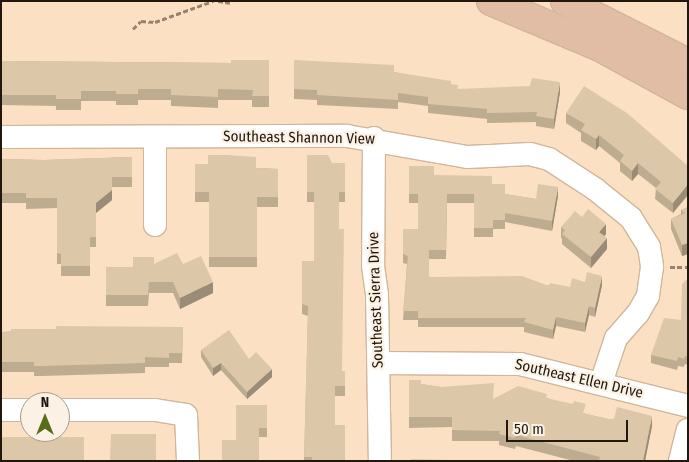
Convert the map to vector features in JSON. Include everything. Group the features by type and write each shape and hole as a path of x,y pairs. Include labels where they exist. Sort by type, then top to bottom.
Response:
{"main road":[{"path":"491,1 600,47 688,95"},
{"path":"565,1 688,63"}],"street":[{"path":"155,137 155,225"},
{"name":"Southeast Shannon View","path":"1,138 374,138 467,157 530,154 548,159 595,189 631,218 649,247 652,267 648,296 638,313 616,338 601,383"},
{"name":"Southeast Sierra Drive","path":"374,138 372,266 377,295 380,461"},
{"name":"Southeast Ellen Drive","path":"379,362 511,363 601,383 688,406"},
{"path":"1,410 20,410"},
{"path":"70,410 155,410 186,415 188,461"},
{"path":"680,461 688,430"}],"path":[{"path":"133,29 141,22 155,22 213,1"},
{"path":"218,1 230,3"}],"building":[{"path":"231,60 269,60 269,96 252,96 253,90 218,89 218,97 171,95 171,89 138,89 138,94 116,94 116,91 81,91 81,99 56,99 56,95 1,95 1,61 231,63"},
{"path":"294,60 394,65 394,72 451,81 451,84 458,85 457,89 530,86 532,78 560,82 554,119 536,116 537,112 487,113 487,109 428,104 428,97 398,93 398,100 317,95 317,90 294,89"},
{"path":"584,86 627,113 688,166 688,184 673,203 655,189 661,182 638,163 632,171 620,161 624,155 599,135 596,139 581,130 585,124 566,113"},
{"path":"208,155 256,157 256,168 278,169 278,197 257,197 257,257 209,257 209,192 195,192 195,164 208,164"},
{"path":"307,155 328,155 332,163 345,163 345,192 339,192 339,229 344,229 342,371 345,371 345,386 335,386 335,425 345,425 345,461 312,461 312,457 304,457 308,306 302,304 302,261 314,261 314,192 307,192"},
{"path":"132,157 132,177 112,177 112,190 96,203 96,237 90,237 90,266 61,266 61,254 57,253 57,198 26,198 26,193 1,193 1,159 44,160"},
{"path":"409,166 434,166 434,175 492,176 492,184 505,184 505,194 536,199 538,184 558,187 552,221 505,213 505,220 493,220 493,228 474,228 474,194 447,194 446,250 429,250 429,277 522,276 549,286 550,283 570,287 572,278 585,282 587,272 602,276 595,308 589,306 585,323 556,317 553,330 524,322 526,318 418,318 418,311 403,311 408,256 403,254 403,229 418,229 418,194 409,194"},
{"path":"688,207 688,243 682,245 671,219 685,213 681,210"},
{"path":"588,209 606,224 599,232 607,238 591,257 562,234 565,230 561,227 575,211 582,217"},
{"path":"177,253 183,264 201,256 213,282 180,298 173,282 149,282 148,295 106,295 106,267 133,267 133,257 154,257 154,264"},
{"path":"688,278 688,356 685,356 684,359 678,357 677,361 651,355 664,318 681,320 682,284"},
{"path":"56,326 183,327 182,353 169,353 169,358 145,357 145,363 34,366 34,362 1,362 1,332 11,332 11,329 56,329"},
{"path":"229,330 249,359 256,352 272,369 247,392 221,363 213,368 201,350"},
{"path":"409,380 421,380 421,384 441,387 494,383 493,399 518,386 547,394 546,398 573,404 574,401 586,404 583,413 608,419 614,419 617,407 652,416 643,461 599,461 600,457 516,435 515,438 499,434 500,431 452,430 452,417 409,417"},
{"path":"236,405 267,405 267,428 259,428 259,461 222,461 222,440 236,440"},
{"path":"111,434 156,434 156,461 110,460"},
{"path":"1,437 20,437 20,442 70,442 70,437 84,437 84,461 1,461"},
{"path":"411,459 452,460 452,461 411,461"}]}
